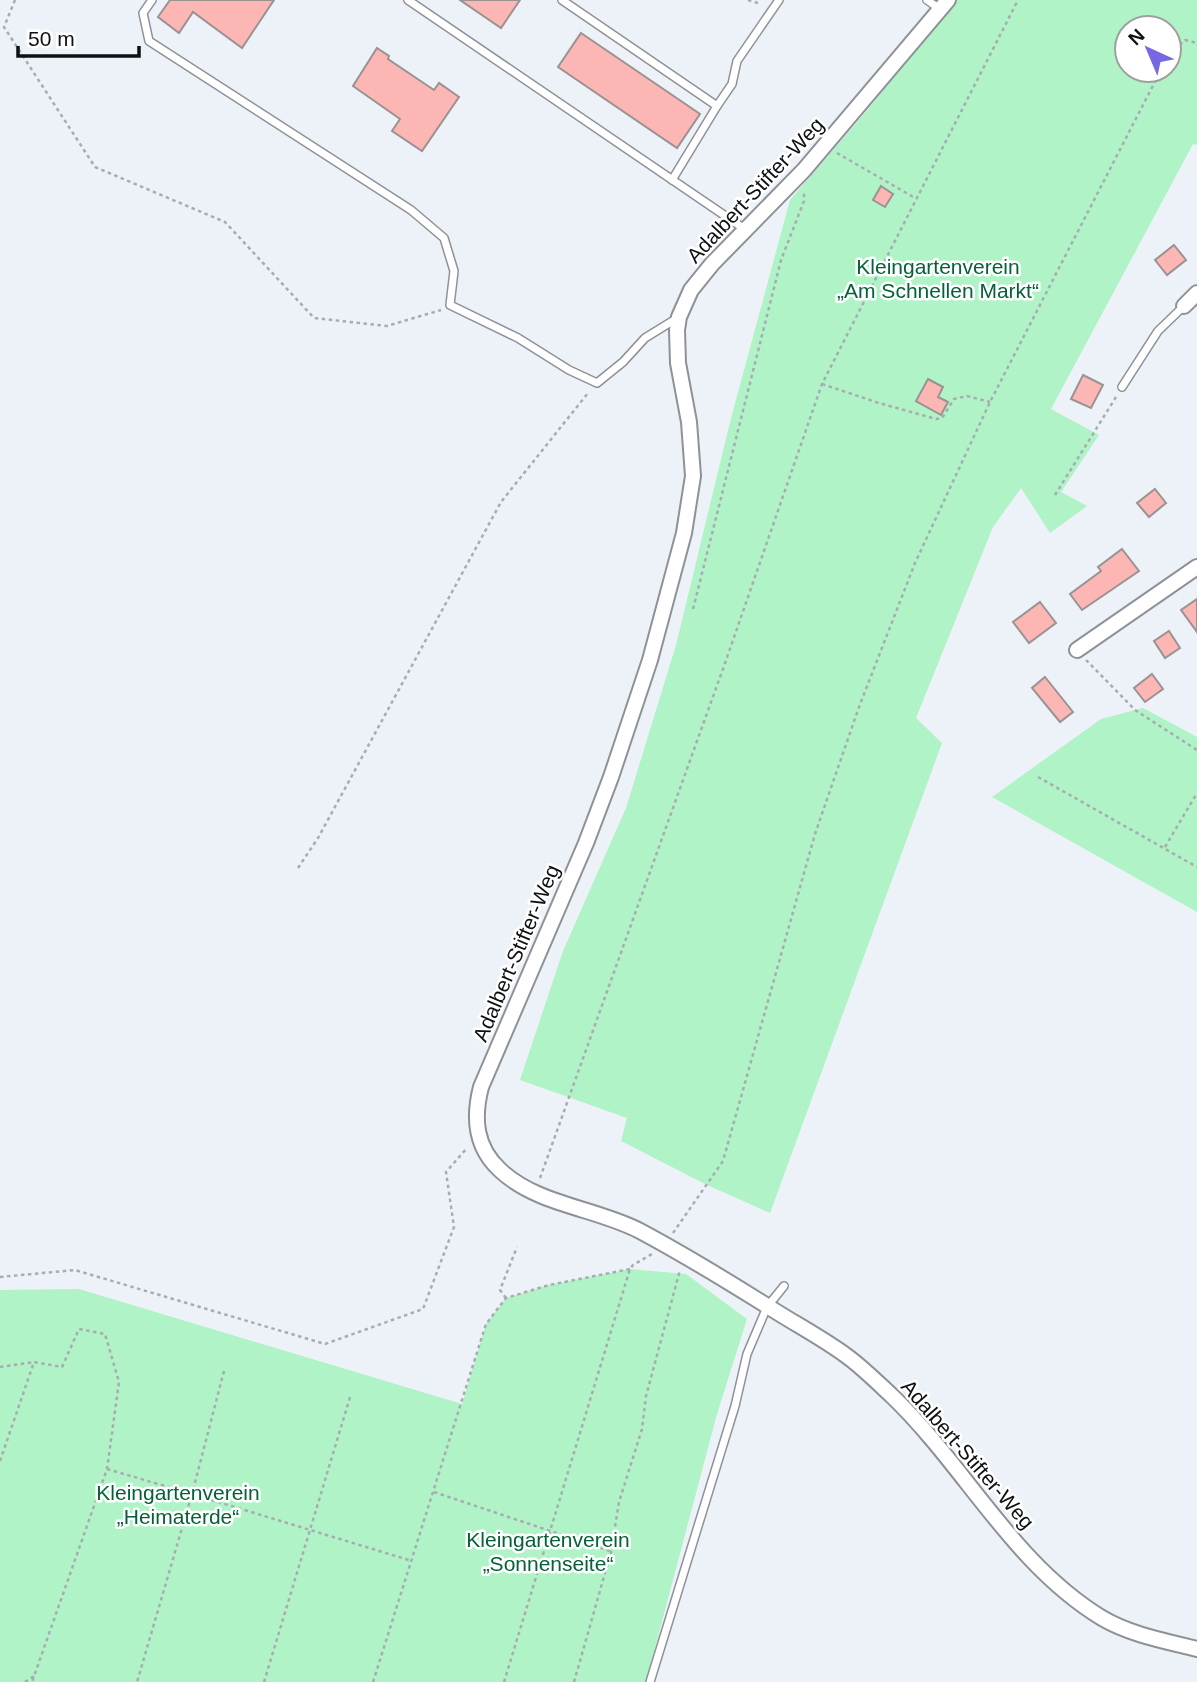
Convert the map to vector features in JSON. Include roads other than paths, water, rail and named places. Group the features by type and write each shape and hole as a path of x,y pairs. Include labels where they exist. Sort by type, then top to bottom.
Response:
{"street":[{"name":"Adalbert-Stifter-Weg","path":"944,5 804,170 712,264 698,281 679,317 678,363 689,422 693,464 691,501 684,533 650,660 607,788 481,1087 475,1118 478,1135 486,1153 499,1169 534,1192 616,1221 660,1248 684,1256 848,1357 922,1427 1035,1563 1075,1599 1104,1619 1136,1633 1197,1649"},
{"path":"1184,306 1197,293"},
{"path":"1077,650 1197,567"}],"lane":[{"path":"152,0 143,13 149,41 411,209 444,238 454,271 450,305 518,338 569,370 597,383 623,362 645,338 679,317"},
{"path":"408,0 746,230"},
{"path":"562,0 717,106"},
{"path":"672,180 732,84 737,61 779,0"},
{"path":"927,0 944,5"},
{"path":"1122,387 1158,331 1184,306"},
{"path":"650,1682 735,1406 747,1354 767,1307 784,1286"}],"park label":[{"name":"Kleingartenverein „Am Schnellen Markt“","path":"938,278"},
{"name":"Kleingartenverein „Heimaterde“","path":"178,1504"},
{"name":"Kleingartenverein „Sonnenseite“","path":"548,1551"}]}
